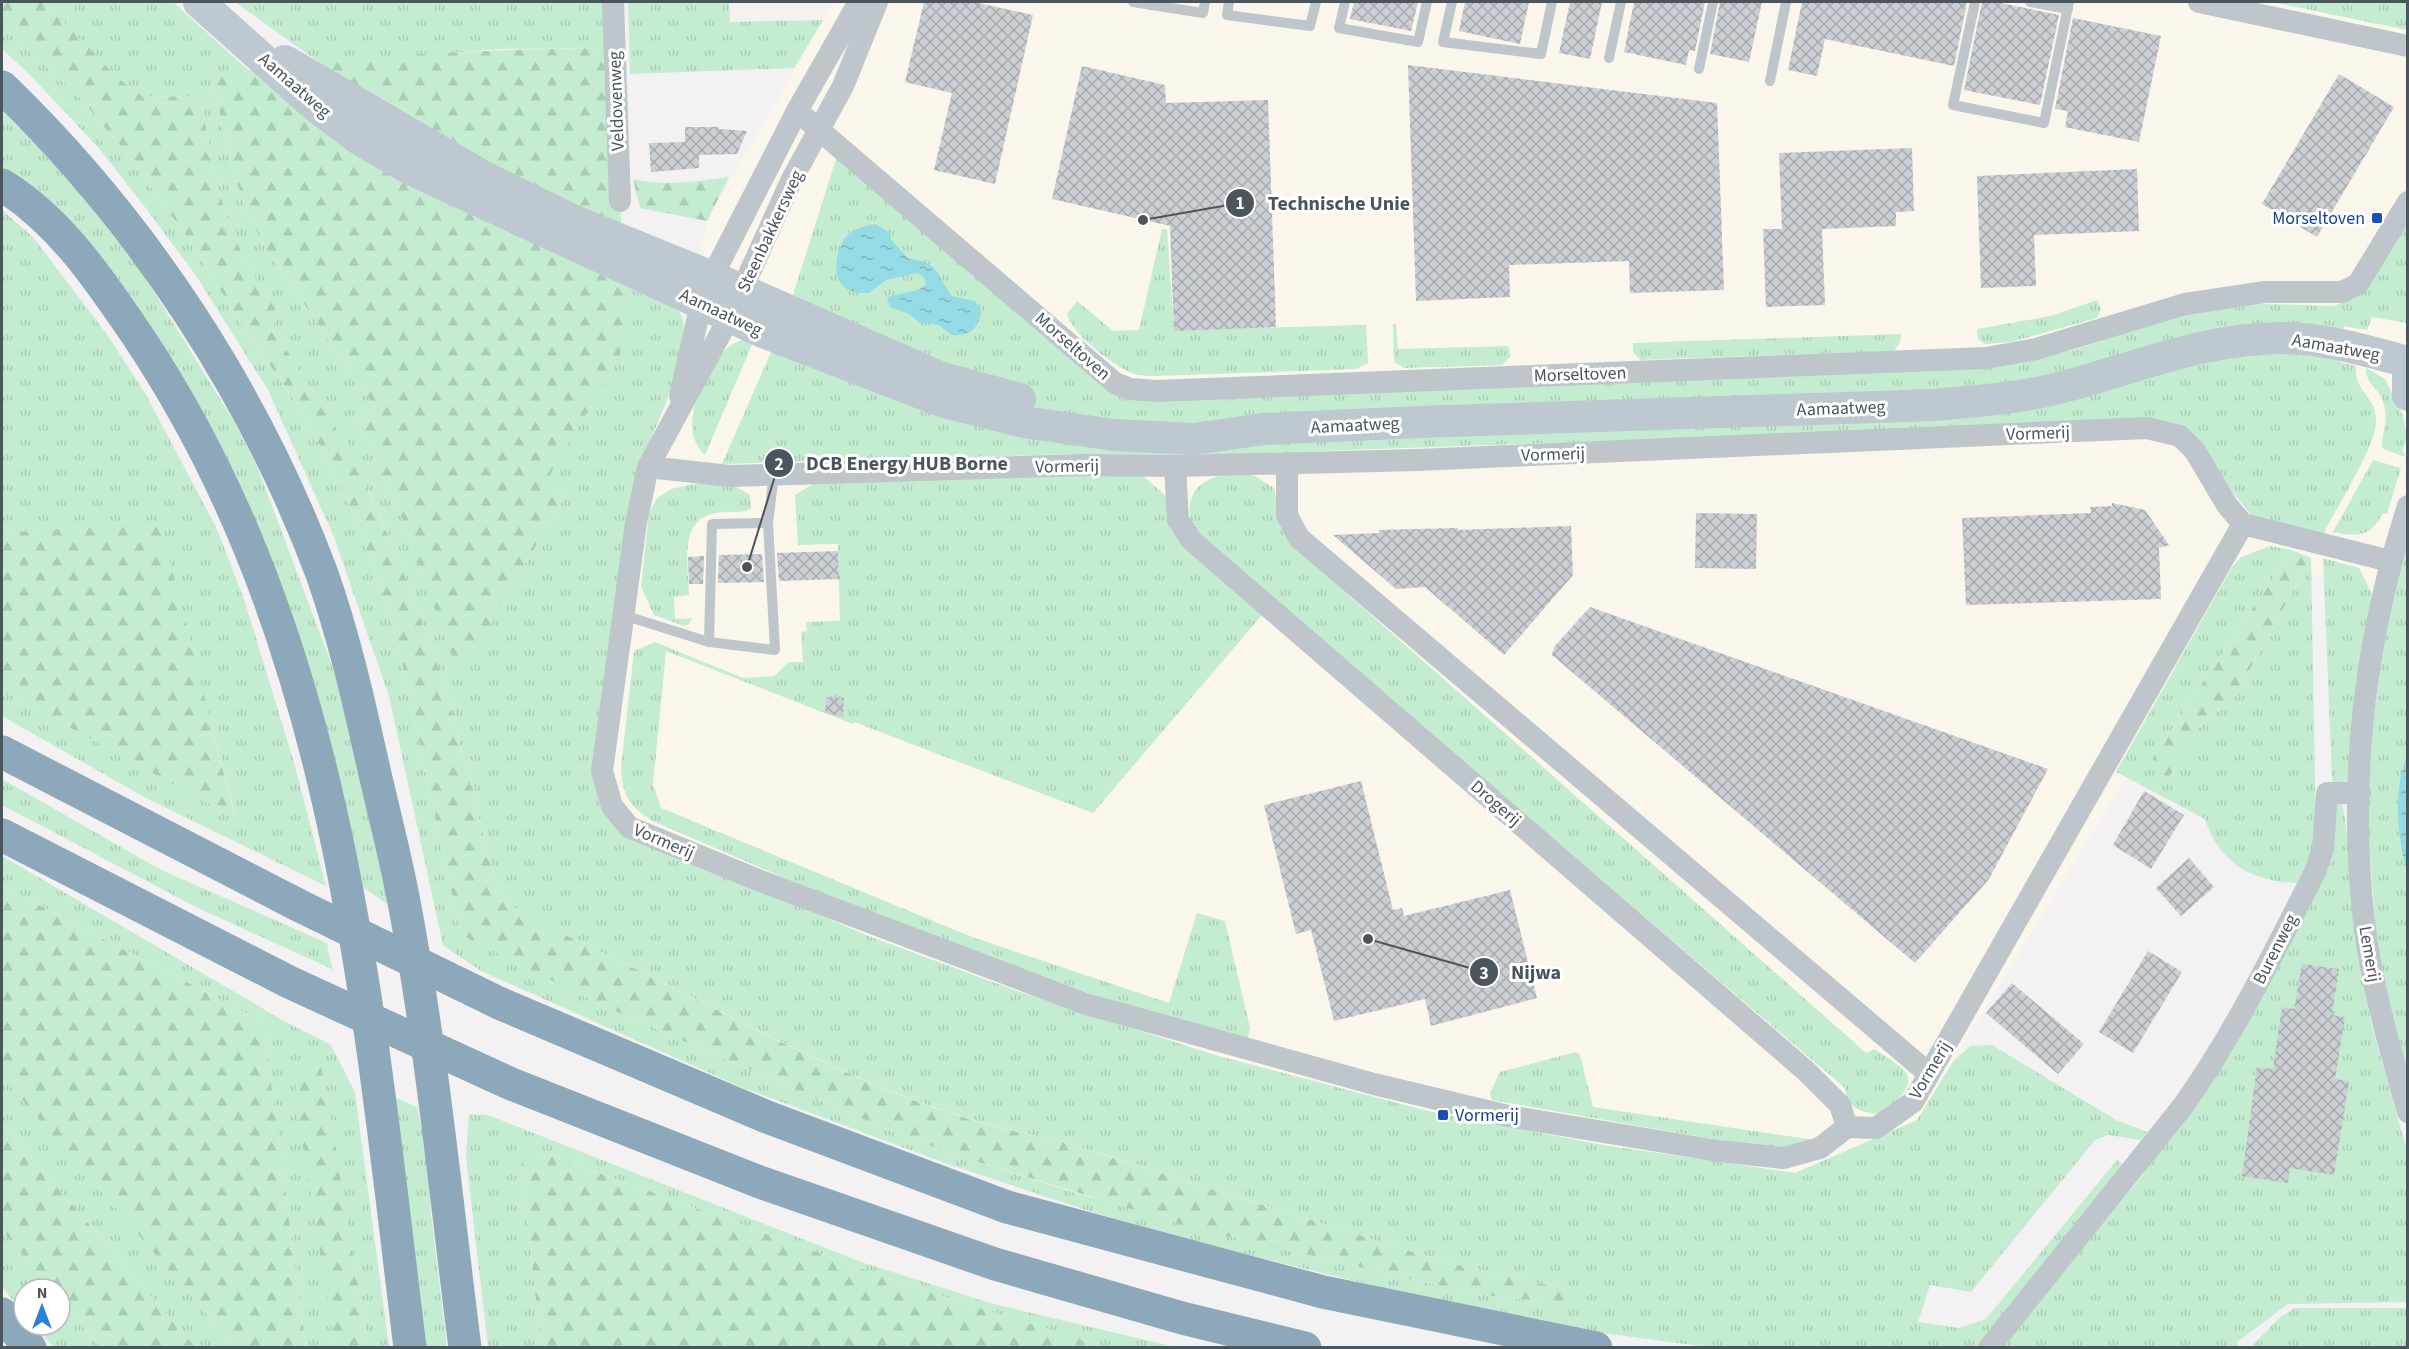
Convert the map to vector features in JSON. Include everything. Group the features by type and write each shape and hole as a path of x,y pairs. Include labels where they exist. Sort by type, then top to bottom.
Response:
{"highway":[{"path":"2,87 89,180 148,255 223,366 256,428 322,575 353,676 404,902 434,1103 465,1347"},
{"path":"2,185 33,207 82,258 158,366 193,424 243,527 292,661 312,729 346,876 377,1077 410,1347"},
{"path":"2,741 79,794"},
{"path":"2,752 79,794 499,1003 767,1117 1007,1208 1323,1292 1596,1347"},
{"path":"2,835 331,1001 509,1083 747,1177 995,1264 1182,1318 1305,1347"},
{"path":"2,1314 30,1347"}],"main road":[{"name":"Aamaatweg","path":"199,2 236,32 486,178 706,290 945,402 1024,422 1114,435 1194,439 1264,429 1934,405 2051,390 2197,348 2256,339 2316,340 2408,362"},
{"path":"2408,370 2408,395"}],"street":[{"name":"Veldovenweg","path":"613,2 620,201"},
{"name":"Steenbakkersweg","path":"678,409 706,290 797,111 859,2"},
{"name":"Steenbakkersweg","path":"678,409 701,373 736,304 756,255 843,86 878,2"},
{"path":"2199,2 2242,6 2408,46"},
{"name":"Morseltoven","path":"797,111 1115,383 1130,389 1156,391 1986,358 2036,349 2185,304 2265,292 2342,292 2358,284 2408,201"},
{"path":"648,467 678,409"},
{"name":"Vormerij","path":"2148,428 2180,436 2195,451 2227,506 2243,524 1913,1102 1876,1128 1847,1127 1821,1148 1784,1158 1718,1151 1508,1116 1374,1084 1086,1004 758,880 629,827 612,806 602,771 636,523 648,467 730,476 1078,465 1175,466 2148,428"},
{"path":"1287,463 1287,515 1299,538 1928,1073"},
{"name":"Drogerij","path":"1175,466 1178,520 1191,540 1806,1071 1840,1105 1847,1127"},
{"path":"2360,792 2361,727 2368,666 2390,561 2408,506"},
{"path":"2243,524 2269,533 2390,561"},
{"name":"Lemerij","path":"2360,792 2358,847 2364,923 2385,1029 2408,1112"},
{"name":"Burenweg","path":"1989,1347 2176,1115 2206,1074 2227,1041 2315,872 2324,849 2327,793 2360,792"}],"lane":[{"path":"1133,2 1203,14 1205,2"},
{"path":"1229,2 1227,15 1311,26 1316,2"},
{"path":"1345,2 1339,28 1418,42 1426,2"},
{"path":"1452,2 1443,42 1541,54 1552,2"},
{"path":"1609,58 1621,2"},
{"path":"1699,69 1713,2"},
{"path":"1770,81 1786,2"},
{"path":"1975,2 1953,105 2044,123 2069,5 2030,2"},
{"path":"623,615 709,642 775,650 768,523 774,474"},
{"path":"709,642 712,524 768,523"}],"shaded area":[{"path":"834,2 2407,2 2407,1110 2349,906 2345,583 2259,560 1917,1120 1795,1173 1603,1145 1432,1112 1215,1055 1017,991 871,937 621,828 598,789 643,457 666,403 685,343 707,221"}],"green space":[{"path":"2,2 44,2 120,80 142,96 197,97 202,102 211,158 234,235 245,260 275,308 273,332 283,344 338,435 346,438 401,566 445,685 494,877 504,896 518,911 530,920 786,1044 916,1101 984,1123 1053,1139 1445,1262 1570,1290 1581,1295 1575,1300 1541,1301 1476,1294 1196,1229 962,1157 900,1135 601,1005 466,937 459,927 398,644 359,525 305,416 240,322 190,241 125,151 79,97 2,26"},
{"path":"44,2 173,2 248,70 206,76 213,81 232,169 247,211 263,244 375,407 371,413 357,419 402,518 459,675 567,493 554,491 550,485 550,473 614,369 627,280 676,305 683,319 685,343 666,403 643,457 601,805 713,870 871,937 1017,991 1215,1055 1432,1112 1603,1145 1795,1173 1917,1120 1952,1063 1970,1046 1992,1045 2116,1120 2147,1132 2141,1140 2108,1135 2095,1140 1971,1292 1930,1285 1918,1322 1959,1328 1986,1319 2117,1160 2122,1164 1987,1347 1708,1347 1557,1327 1427,1299 1217,1247 1092,1212 945,1163 741,1087 481,971 443,945 389,696 334,537 268,390 197,277 148,211 98,147 2,49 2,26 79,97 125,151 190,241 240,322 305,416 359,525 398,644 459,927 601,1005 900,1135 962,1157 1079,1194 1295,1252 1476,1294 1541,1301 1570,1290 1445,1262 1054,1139 984,1123 917,1101 786,1044 594,948 529,920 523,915 504,896 494,877 445,685 401,566 369,490 283,344 273,332 275,308 245,260 234,235 211,158 202,102 197,97 142,96 120,81"},
{"path":"235,2 603,2 605,48 499,49 320,63"},
{"path":"628,2 729,2 730,22 823,20 794,68 630,74"},
{"path":"2272,2 2407,2 2407,30"},
{"path":"605,48 631,326 614,369 551,473 550,485 554,491 567,493 459,676 402,518 357,419 371,413 375,407 263,244 247,211 232,169 213,81 203,76 404,55"},
{"path":"2,111 63,172 143,274 236,425 257,466 331,663 353,736 391,907 360,885 198,428 2,174"},
{"path":"838,153 1107,387 2018,363 2077,349 2183,313 2264,304 2335,306 2367,289 2407,220 2407,323 2372,317 2367,330 2344,326 2340,362 2356,366 2358,382 2375,411 2375,430 2355,477 2322,536 2253,517 2177,425 1917,430 1125,458 1070,454 722,464 785,320"},
{"path":"729,177 707,221 640,208 633,179 669,183"},
{"path":"2,210 32,236 106,333 145,393 216,527 244,599 295,766 326,886 146,798 2,716 2,690 236,818 158,523 2,533"},
{"path":"1162,229 1167,229 1174,330 1366,325 1368,363 1356,369 1155,376 1135,374 1114,364 1084,339 1070,322 1067,314 1077,301 1113,331 1139,330"},
{"path":"2097,300 2101,309 2097,318 2011,342 1985,344 1978,339 1977,329 2051,316"},
{"path":"1396,324 1398,349 1509,346 1510,357 1502,365 1404,368 1394,362 1393,325"},
{"path":"1901,334 1900,343 1894,351 1640,360 1633,352 1633,343"},
{"path":"741,340 754,340 705,455 697,444 693,432 695,404 714,363 726,349"},
{"path":"2366,368 2385,379 2403,416 2407,437 2402,452 2405,453 2404,457 2382,448 2385,423 2384,404 2367,377"},
{"path":"2373,460 2401,468 2387,514 2383,513 2374,527 2363,533 2349,535 2333,532"},
{"path":"1236,473 1255,476 1274,488 1278,510 1292,545 1866,1053 1874,1049 1898,1065 1905,1072 1908,1085 1895,1103 1882,1114 1868,1113 1852,1105 1845,1088 1193,531 1190,506 1196,489 1212,478"},
{"path":"1128,474 1144,477 1167,497 1170,529 1183,548 1262,615 1093,813 854,722 853,724 666,651 653,784 661,808 972,937 1169,1003 1197,913 1225,921 1250,1028 1247,1042 1143,1013 819,893 657,823 641,813 630,801 623,786 621,767 634,651 655,642 743,678 774,676 789,662 803,662 801,632 807,631 806,622 840,621 838,544 798,545 795,495 815,483"},
{"path":"694,484 731,484 750,495 751,508 742,512 709,514 692,530 687,554 689,595 674,597 675,619 692,618 689,624 684,626 654,615 641,587 649,513 657,498 671,489"},
{"path":"158,522 236,819 2,690 2,533"},
{"path":"2407,544 2408,755 2402,768 2400,837 2407,872 2407,1079 2395,1035 2376,935 2367,812 2370,747 2386,616"},
{"path":"2270,546 2292,550 2153,757 2169,776 2207,715 2229,707 2311,558 2316,840 2299,883 2267,879 2240,867 2219,848 2205,819 2116,772 2232,567 2241,557"},
{"path":"2292,550 2311,558 2229,707 2207,715 2169,777 2154,771 2153,757"},
{"path":"2323,558 2359,568 2372,594 2353,713 2349,780 2334,785 2332,778"},
{"path":"2,779 161,870 327,943 332,969 198,908 2,805"},
{"path":"2338,804 2342,804 2345,817 2360,962 2372,1027 2407,1151 2407,1302 2288,1304 2237,1342 2238,1347 1998,1348 2144,1174 2140,1170 2201,1094"},
{"path":"2,856 284,1021 331,1045 355,1093 389,1347 368,1347 323,1072 328,1296 335,1347 306,1347 263,1022 2,886"},
{"path":"2,886 263,1022 306,1347 235,1347 2,1076"},
{"path":"1576,1052 1580,1055 1593,1107 1814,1140 1796,1150 1741,1144 1492,1100 1490,1093 1500,1072"},
{"path":"304,1066 321,1068 325,1081 368,1347 335,1347 295,1096 297,1072"},
{"path":"2,1076 235,1347 195,1347 2,1123"},
{"path":"391,1096 417,1107 428,1160 431,1214 447,1347 420,1347"},
{"path":"469,1114 488,1115 861,1262 990,1303 1175,1347 1087,1347 1087,1342 904,1284 550,1155 521,1163 541,1347 488,1347 466,1157"},
{"path":"2,1123 195,1347 101,1347 72,1314 72,1277 41,1277 2,1230"},
{"path":"550,1155 904,1284 1088,1342 1087,1347 541,1347 521,1163"},
{"path":"2,1230 41,1277 12,1277 12,1299 2,1287"},
{"path":"2295,1308 2407,1308 2407,1347 2251,1347 2279,1318"},
{"path":"72,1314 101,1347 53,1347 44,1337 72,1337"}],"water":[{"path":"876,224 890,233 891,240 909,259 919,260 932,266 952,296 975,301 981,311 976,327 968,333 951,335 939,325 920,323 909,314 890,307 887,297 918,290 926,285 924,277 917,273 886,280 869,293 853,291 843,285 839,280 836,267 838,253 843,242 856,229"},
{"path":"2407,755 2407,872 2399,828 2398,798"}],"building":[{"path":"924,2 974,2 1033,15 995,184 934,170 952,93 905,82"},
{"path":"1354,2 1418,2 1411,31 1350,19"},
{"path":"1465,2 1529,2 1520,44 1459,31"},
{"path":"1570,2 1602,2 1590,59 1559,53"},
{"path":"1634,2 1705,2 1695,51 1689,50 1686,65 1624,52"},
{"path":"1720,2 1762,2 1749,62 1710,54"},
{"path":"1802,2 1967,2 1954,66 1825,39 1817,76 1788,70"},
{"path":"1982,2 1996,2 2059,15 2040,105 1964,90"},
{"path":"2073,18 2161,36 2139,142 2065,127 2068,111 2055,109"},
{"path":"1408,65 1717,103 1724,290 1630,293 1629,261 1509,265 1510,297 1416,301"},
{"path":"1082,66 1165,85 1166,103 1268,100 1276,327 1174,331 1170,226 1052,199"},
{"path":"2339,74 2394,107 2317,237 2262,204"},
{"path":"685,127 719,127 719,129 747,131 737,154 699,155 699,168 651,172 649,143 685,142"},
{"path":"1912,148 1914,211 1896,212 1896,226 1822,229 1825,305 1766,307 1763,229 1782,229 1779,153"},
{"path":"2137,169 2139,231 2034,235 2036,286 1981,288 1977,176"},
{"path":"2112,503 2145,510 2169,545 2159,548 2161,599 1966,605 1962,518 2091,513 2090,507 2112,506"},
{"path":"1696,513 1757,514 1756,569 1695,568"},
{"path":"1571,526 1573,575 1504,655 1425,587 1396,589 1333,535 1379,533 1379,530"},
{"path":"838,551 839,579 779,581 777,553"},
{"path":"762,554 764,582 718,583 719,555"},
{"path":"704,556 703,584 689,584 688,557"},
{"path":"1590,607 2048,769 1989,879 1915,963 1552,655 1554,647"},
{"path":"827,697 844,698 843,717 825,713"},
{"path":"1361,781 1393,910 1402,908 1404,916 1510,890 1537,998 1431,1026 1425,999 1334,1021 1311,930 1296,934 1264,805"},
{"path":"2144,791 2184,815 2151,869 2113,845"},
{"path":"2189,858 2214,887 2181,916 2156,888"},
{"path":"2148,951 2182,972 2133,1053 2099,1032"},
{"path":"2302,964 2339,969 2332,1015 2345,1017 2335,1079 2349,1081 2334,1175 2290,1168 2288,1183 2242,1176 2257,1067 2273,1069 2282,1007 2294,1009"},
{"path":"2012,983 2084,1044 2058,1074 1986,1013"}],"place":[{"name":"Morseltoven","path":"2377,218"},
{"name":"Technische Unie","path":"1143,220"},
{"name":"DCB Energy HUB Borne","path":"747,567"},
{"name":"Nijwa","path":"1368,939"},
{"name":"Vormerij","path":"1443,1115"}]}
